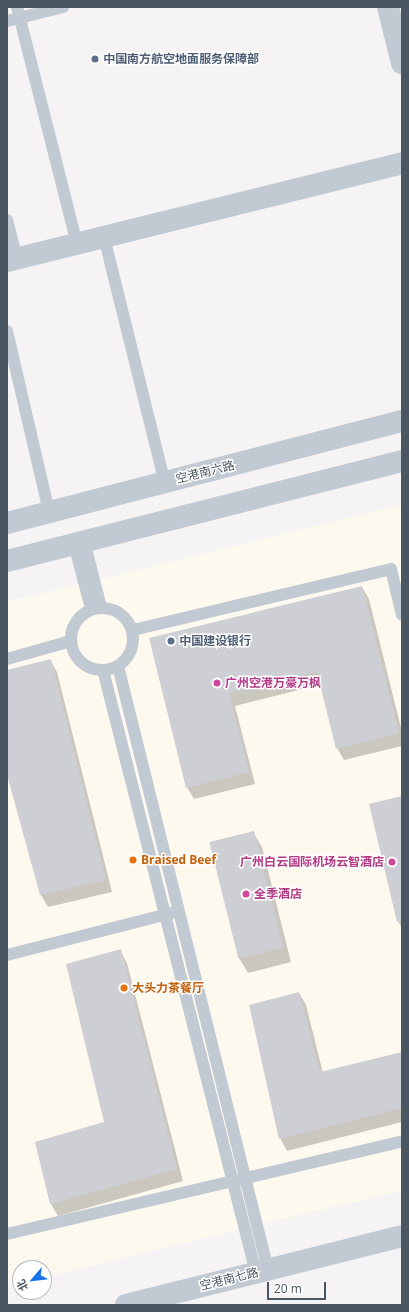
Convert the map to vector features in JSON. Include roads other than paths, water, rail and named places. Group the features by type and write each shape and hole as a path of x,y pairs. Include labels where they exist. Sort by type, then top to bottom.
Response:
{"street":[{"path":"388,7 402,63"},
{"path":"12,260 402,163"},
{"name":"空港南六路","path":"7,523 402,421"},
{"path":"7,561 402,460"},
{"name":"空港南七路","path":"126,1305 402,1236"}],"lane":[{"path":"7,21 19,12 63,7"},
{"path":"19,12 77,244"},
{"path":"7,220 12,260"},
{"path":"104,237 165,483"},
{"path":"7,331 49,512"},
{"path":"79,542 96,608"},
{"path":"132,630 391,569 402,615"},
{"path":"96,608 121,613 132,630 131,651 118,666 103,670 88,667 79,660 71,642 76,622 96,608"},
{"path":"7,659 71,642"},
{"path":"118,666 245,1178 262,1271"},
{"path":"103,670 232,1181 262,1271"},
{"path":"7,955 179,912"},
{"path":"7,1234 402,1141"}],"place":[{"name":"中国南方航空地面服务保障部","path":"95,59"},
{"name":"中国建设银行","path":"171,641"},
{"name":"广州空港万豪万枫","path":"217,683"},
{"name":"Braised Beef","path":"133,860"},
{"name":"广州白云国际机场云智酒店","path":"392,862"},
{"name":"全季酒店","path":"246,894"},
{"name":"大头力茶餐厅","path":"124,988"}]}
